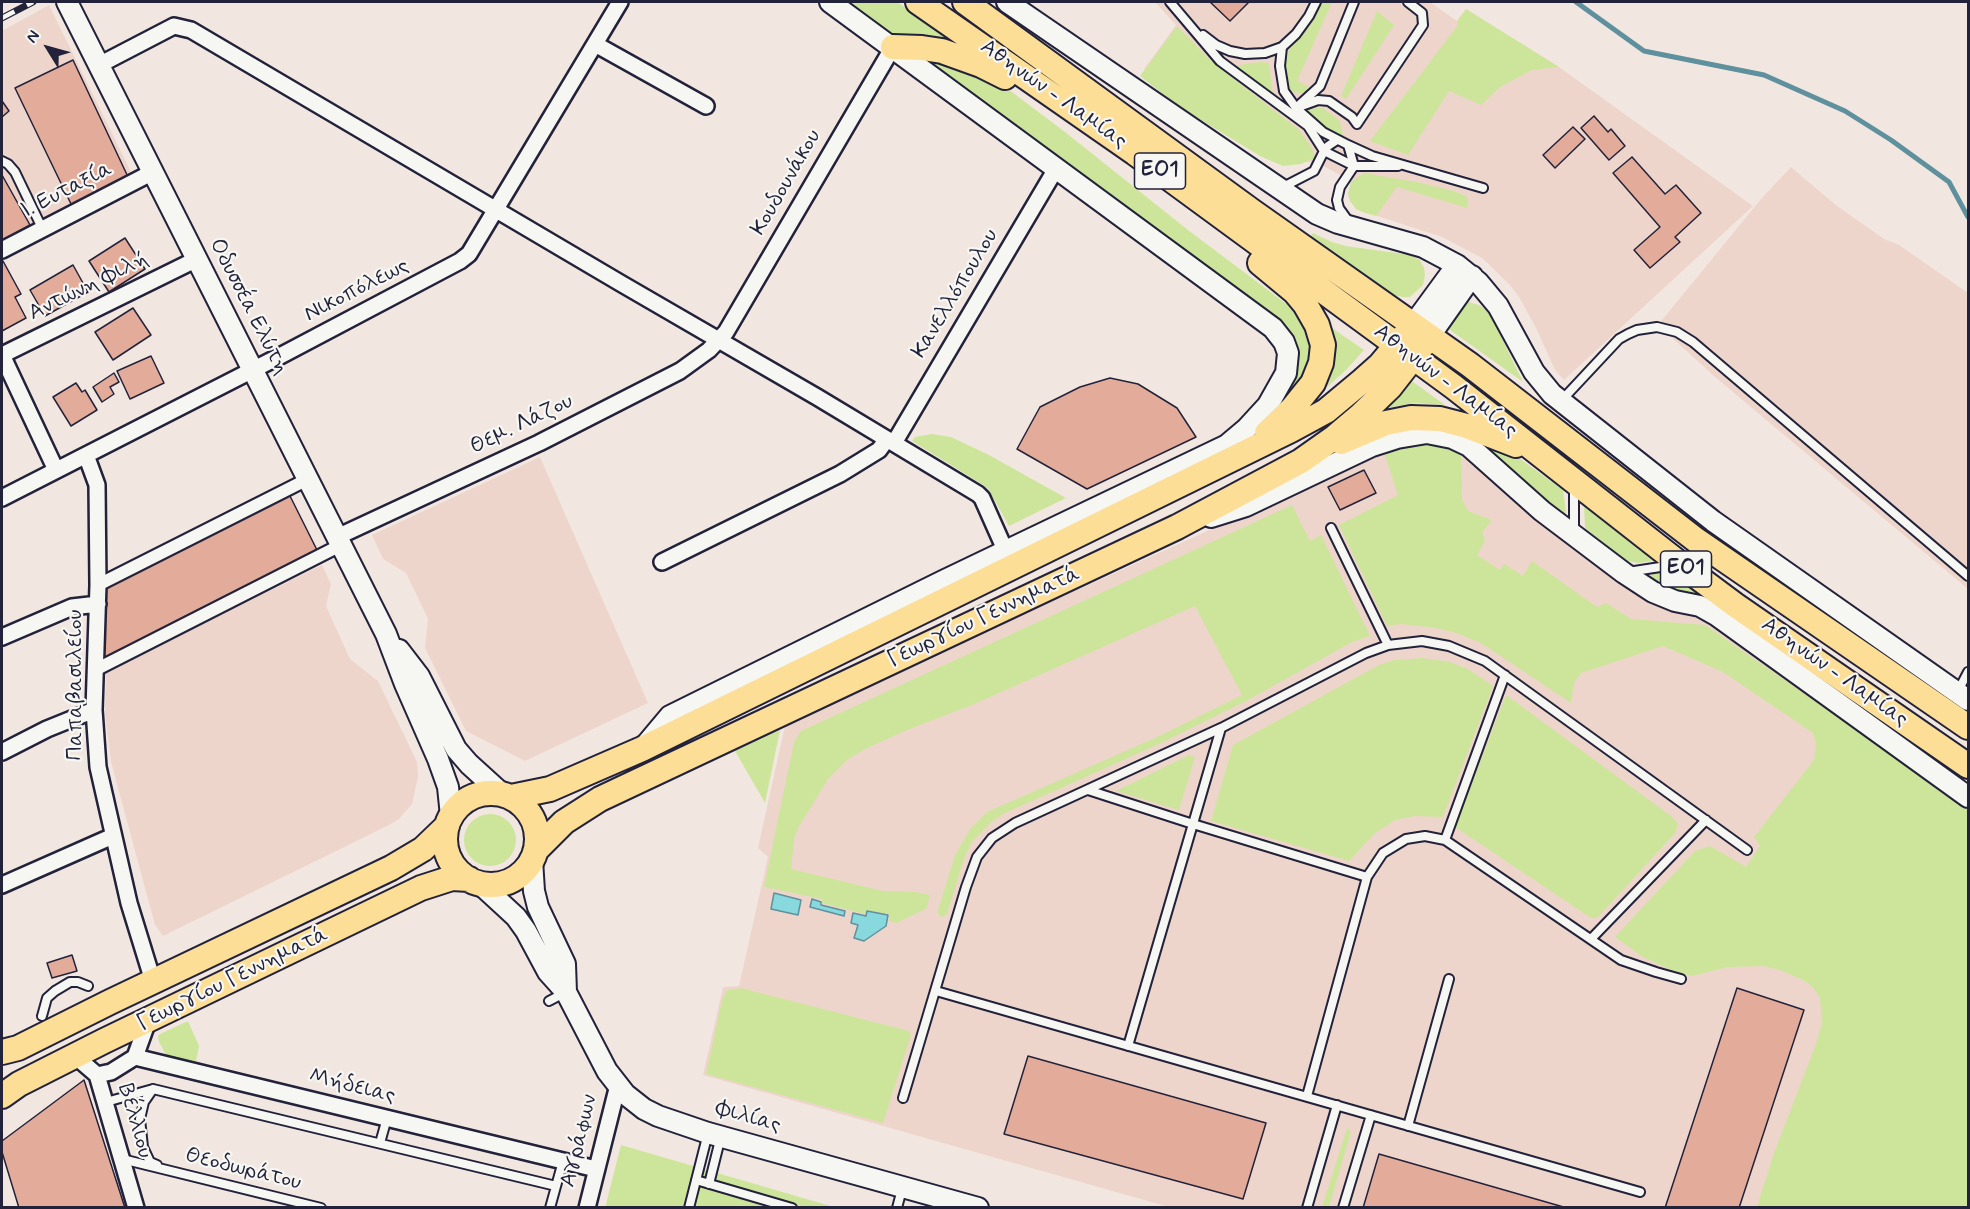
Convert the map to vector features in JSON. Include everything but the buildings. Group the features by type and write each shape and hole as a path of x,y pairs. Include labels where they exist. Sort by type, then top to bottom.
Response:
{"main road":[{"name":"Αθηνών - Λαμίας","path":"918,2 1135,153 1405,352 1735,605 1968,766"},
{"name":"Αθηνών - Λαμίας","path":"965,2 1262,219 1470,365 1705,547 1968,727"},
{"path":"893,47 942,51 968,59 1092,123"},
{"path":"1135,153 1149,174 1163,188 1295,292 1317,325 1323,345 1323,354 1313,383 1284,417 1232,460"},
{"path":"1405,352 1421,331"},
{"name":"Γεωργίου Γεννηματά","path":"2,1052 34,1040 410,858 423,849 461,805 473,796 487,793 506,796 550,789 642,749 1232,460 1326,411 1362,381 1405,352"},
{"name":"Γεωργίου Γεννηματά","path":"2,1096 19,1084 75,1056 421,888 452,878 494,884 509,881 522,872 564,822 600,799 1177,527 1300,461 1335,437 1390,387 1405,352"},
{"path":"1300,461 1386,423 1411,418 1440,419 1467,426 1546,458"},
{"path":"506,796 524,806 533,819 537,834 534,855"},
{"path":"449,821 447,852 456,868 474,881"}],"street":[{"name":"Οδυσσέα Ελύτη","path":"67,2 386,634 441,766 448,787 449,821"},
{"name":"Νικοπόλεως","path":"2,498 437,275 469,254 620,2"},
{"path":"642,749 670,716 943,581 1227,445 1246,429 1268,405 1282,382 1288,365 1288,353 1284,342 1273,328 830,2"},
{"path":"1007,2 1317,214 1357,229 1423,247 1464,271 1498,306 1534,372 1561,401 1713,521 1963,696"},
{"path":"99,65 174,26 184,27 891,441 980,496 1006,552"},
{"path":"595,44 706,106"},
{"name":"Κουδουνάκου","path":"719,341 893,47"},
{"name":"Κανελλόπουλου","path":"662,562 840,474 891,441 1057,167"},
{"name":"Ι. Ευταξία","path":"2,250 153,172"},
{"name":"Αντώνη Φιλή","path":"2,355 197,259"},
{"path":"1421,331 1464,271"},
{"name":"Θεμ. Λάζου","path":"339,541 680,371 719,341"},
{"path":"2,355 56,470"},
{"path":"1177,527 1246,506 1372,446 1397,438 1427,434 1452,438 1469,447 1527,498 1624,573 1653,592 1676,601 1700,606 1716,615 1968,797"},
{"name":"Παπαβασιλείου","path":"86,455 97,485 98,604 94,710 98,767 130,910 153,981"},
{"path":"98,585 308,479"},
{"path":"95,670 339,541"},
{"path":"2,638 60,611 81,605 98,604"},
{"name":"Οδυσσέα Ελύτη","path":"386,634 419,676 456,749 469,764 506,796"},
{"path":"2,752 47,729 94,710"},
{"path":"2,885 113,836"},
{"name":"Φιλίας","path":"534,855 534,891 538,907 565,964 558,997"},
{"name":"Φιλίας","path":"474,881 516,917 526,930 558,997 600,1060 625,1094 651,1113 715,1134 903,1186 937,1202 978,1208"},
{"path":"97,1075 111,1072 135,1057 148,1021"},
{"name":"Βέλλιου","path":"75,1056 97,1075 136,1208"},
{"name":"Μήδειας","path":"135,1057 596,1169"},
{"name":"Αγράφων","path":"586,1208 618,1085"}],"lane":[{"path":"1170,2 1221,61 1308,126 1324,151 1354,166 1406,166"},
{"path":"1190,25 1216,45 1237,52 1265,53 1282,47 1296,34 1310,16 1316,2"},
{"path":"1296,108 1320,86 1354,2"},
{"path":"1296,108 1318,100 1329,101 1352,117 1357,124 1423,25 1422,13 1408,2"},
{"path":"1282,47 1280,66 1284,91 1296,108 1323,132 1372,156 1483,188"},
{"path":"1280,188 1314,171 1324,151 1337,140"},
{"path":"1348,145 1354,166"},
{"path":"2,161 15,172 42,228"},
{"path":"1354,166 1340,186 1337,200 1339,208 1357,229"},
{"path":"1561,401 1619,339 1648,328 1657,327 1677,332 1693,342 1968,576"},
{"path":"1574,480 1574,535"},
{"path":"1331,528 1388,645"},
{"path":"1624,573 1680,564"},
{"path":"903,1098 966,887 977,857 992,838 1015,823 1221,728 1366,653 1388,645 1422,641 1449,646 1485,661 1747,849"},
{"path":"1963,696 1968,672"},
{"path":"1445,840 1505,675"},
{"path":"1128,1046 1221,728"},
{"path":"1088,790 1367,877"},
{"path":"1591,939 1706,820"},
{"path":"1307,1096 1367,877 1383,854 1406,839 1425,836 1445,840 1621,960 1681,979"},
{"path":"1408,1126 1449,979"},
{"path":"42,1016 47,998 55,991 70,982 88,986"},
{"path":"936,991 1640,1192"},
{"path":"106,1102 153,1089 556,1186"},
{"path":"153,1089 144,1102 140,1119 143,1147 150,1161 163,1169"},
{"path":"1307,1208 1336,1105"},
{"path":"1344,1208 1371,1115"},
{"path":"380,1143 387,1118"},
{"path":"689,1208 696,1180 715,1134"},
{"path":"709,1184 715,1134"},
{"name":"Θεοδωράτου","path":"122,1159 321,1208"},
{"path":"550,1208 563,1161"},
{"path":"696,1180 792,1208"},
{"path":"897,1208 903,1186"}],"shaded area":[{"path":"1155,2 1430,2 1457,21 1466,9 1559,67 1753,206 1564,380 1555,370 1519,297 1482,258 1442,237 1356,209 1348,196 1351,181 1320,164 1291,159 1144,69 1176,25"},
{"path":"49,5 131,172 2,244 2,31"},
{"path":"1791,167 1837,206 1884,239 1899,245 1968,293 1968,589 1715,377 1658,325 1761,199"},
{"path":"1448,442 1527,509 1634,592 1658,604 1705,621 1968,805 1968,1207 1169,1207 703,1075 723,987 739,986 768,857 758,848 785,726 985,632 1394,446"},
{"path":"540,457 648,703 525,761 466,731 425,648 428,619 406,573 383,559 372,535"},
{"path":"322,565 331,584 326,606 350,659 378,681 417,762 418,777 412,804 399,819 387,826 163,936 155,925 111,762 105,714 106,672"}],"green space":[{"path":"844,2 897,2 974,55 893,34"},
{"path":"1320,2 1332,2 1297,81 1308,86 1305,94 1287,91 1283,71 1289,50 1315,14"},
{"path":"1466,9 1559,67 1532,70 1500,87 1481,105 1449,91 1408,155 1370,141 1458,25 1457,21"},
{"path":"1377,11 1394,25 1346,99 1341,96"},
{"path":"1177,26 1212,62 1298,129 1312,148 1315,158 1301,164 1283,166 1260,156 1180,107 1140,76"},
{"path":"923,54 1004,86 1289,306 1302,323 1310,347 1307,368 1294,391 1284,399 1282,396 1295,344 1289,330 1283,324 923,57"},
{"path":"1269,63 1272,89 1277,99 1233,66"},
{"path":"1323,108 1339,120 1344,137 1325,129 1303,110"},
{"path":"1364,173 1454,191 1468,197 1467,208 1397,187 1376,216 1365,213 1356,209 1348,193 1351,182"},
{"path":"1313,233 1346,246 1410,255 1420,260 1424,268 1423,285 1410,297 1394,295 1311,236"},
{"path":"1469,302 1489,312 1523,382 1450,330 1448,326 1460,305"},
{"path":"1332,328 1364,350 1327,387 1334,360 1330,329"},
{"path":"1409,379 1445,405 1415,403 1380,409"},
{"path":"932,434 951,437 989,455 1066,498 1009,526 985,486 912,441 915,437"},
{"path":"1481,435 1505,448 1563,490 1566,513 1560,513 1520,484 1491,451"},
{"path":"1414,445 1452,446 1461,453 1462,499 1468,511 1492,520 1482,532 1485,541 1477,555 1500,570 1504,564 1523,576 1532,561 1597,607 1606,603 1631,619 1705,625 1968,807 1968,1207 1757,1207 1774,1153 1816,1044 1822,1023 1820,998 1813,987 1803,980 1764,966 1728,967 1692,976 1678,973 1643,957 1615,937 1695,851 1710,846 1746,867 1760,846 1754,837 1814,760 1816,744 1813,733 1723,672 1663,646 1581,673 1574,683 1571,703 1481,643 1436,628 1401,624 1387,626 1339,525 1398,495 1384,452"},
{"path":"1292,505 1310,541 1321,535 1370,636 1352,642 1246,701 1159,744 1003,814 991,822 972,842 965,856 947,914 942,917 937,913 955,855 970,829 987,812 1157,737 1242,695 1195,606 972,705 865,749 848,759 828,779 798,828 794,839 791,869 883,891 930,895 926,909 896,923 889,921 890,914 867,911 865,914 822,903 822,899 764,887 794,742 801,731"},
{"path":"1584,506 1658,560 1639,563 1627,561 1585,528"},
{"path":"1662,571 1671,571 1723,604 1680,597 1650,576"},
{"path":"1423,658 1450,662 1468,669 1493,686 1443,817 1414,816 1395,820 1375,833 1349,861 1211,821 1233,745 1379,665 1395,660"},
{"path":"1506,695 1678,823 1676,832 1597,918 1591,918 1455,827"},
{"path":"780,730 765,803 735,751"},
{"path":"1189,755 1195,757 1179,810 1116,791"},
{"path":"485,814 495,814 509,821 516,840 509,859 495,866 485,866 475,862 468,855 464,845 464,835 468,825 475,818"},
{"path":"741,988 909,1031 911,1035 883,1123 706,1074 722,1000 727,990"},
{"path":"188,1021 199,1046 196,1061 191,1062 166,1055 158,1036"},
{"path":"1347,1128 1351,1132 1329,1207 1322,1207"},
{"path":"621,1145 834,1207 605,1208"}],"water":[{"path":"774,893 801,900 798,915 771,909"},
{"path":"812,899 821,902 821,905 845,911 844,916 810,907"},
{"path":"867,911 888,915 886,926 864,941 854,938 858,925 851,923 853,913 866,916"}],"waterway":[{"path":"1576,2 1644,51 1764,75 1845,111 1891,140 1949,182 1968,217"}],"railway":[{"path":"2,18 33,2"}]}
